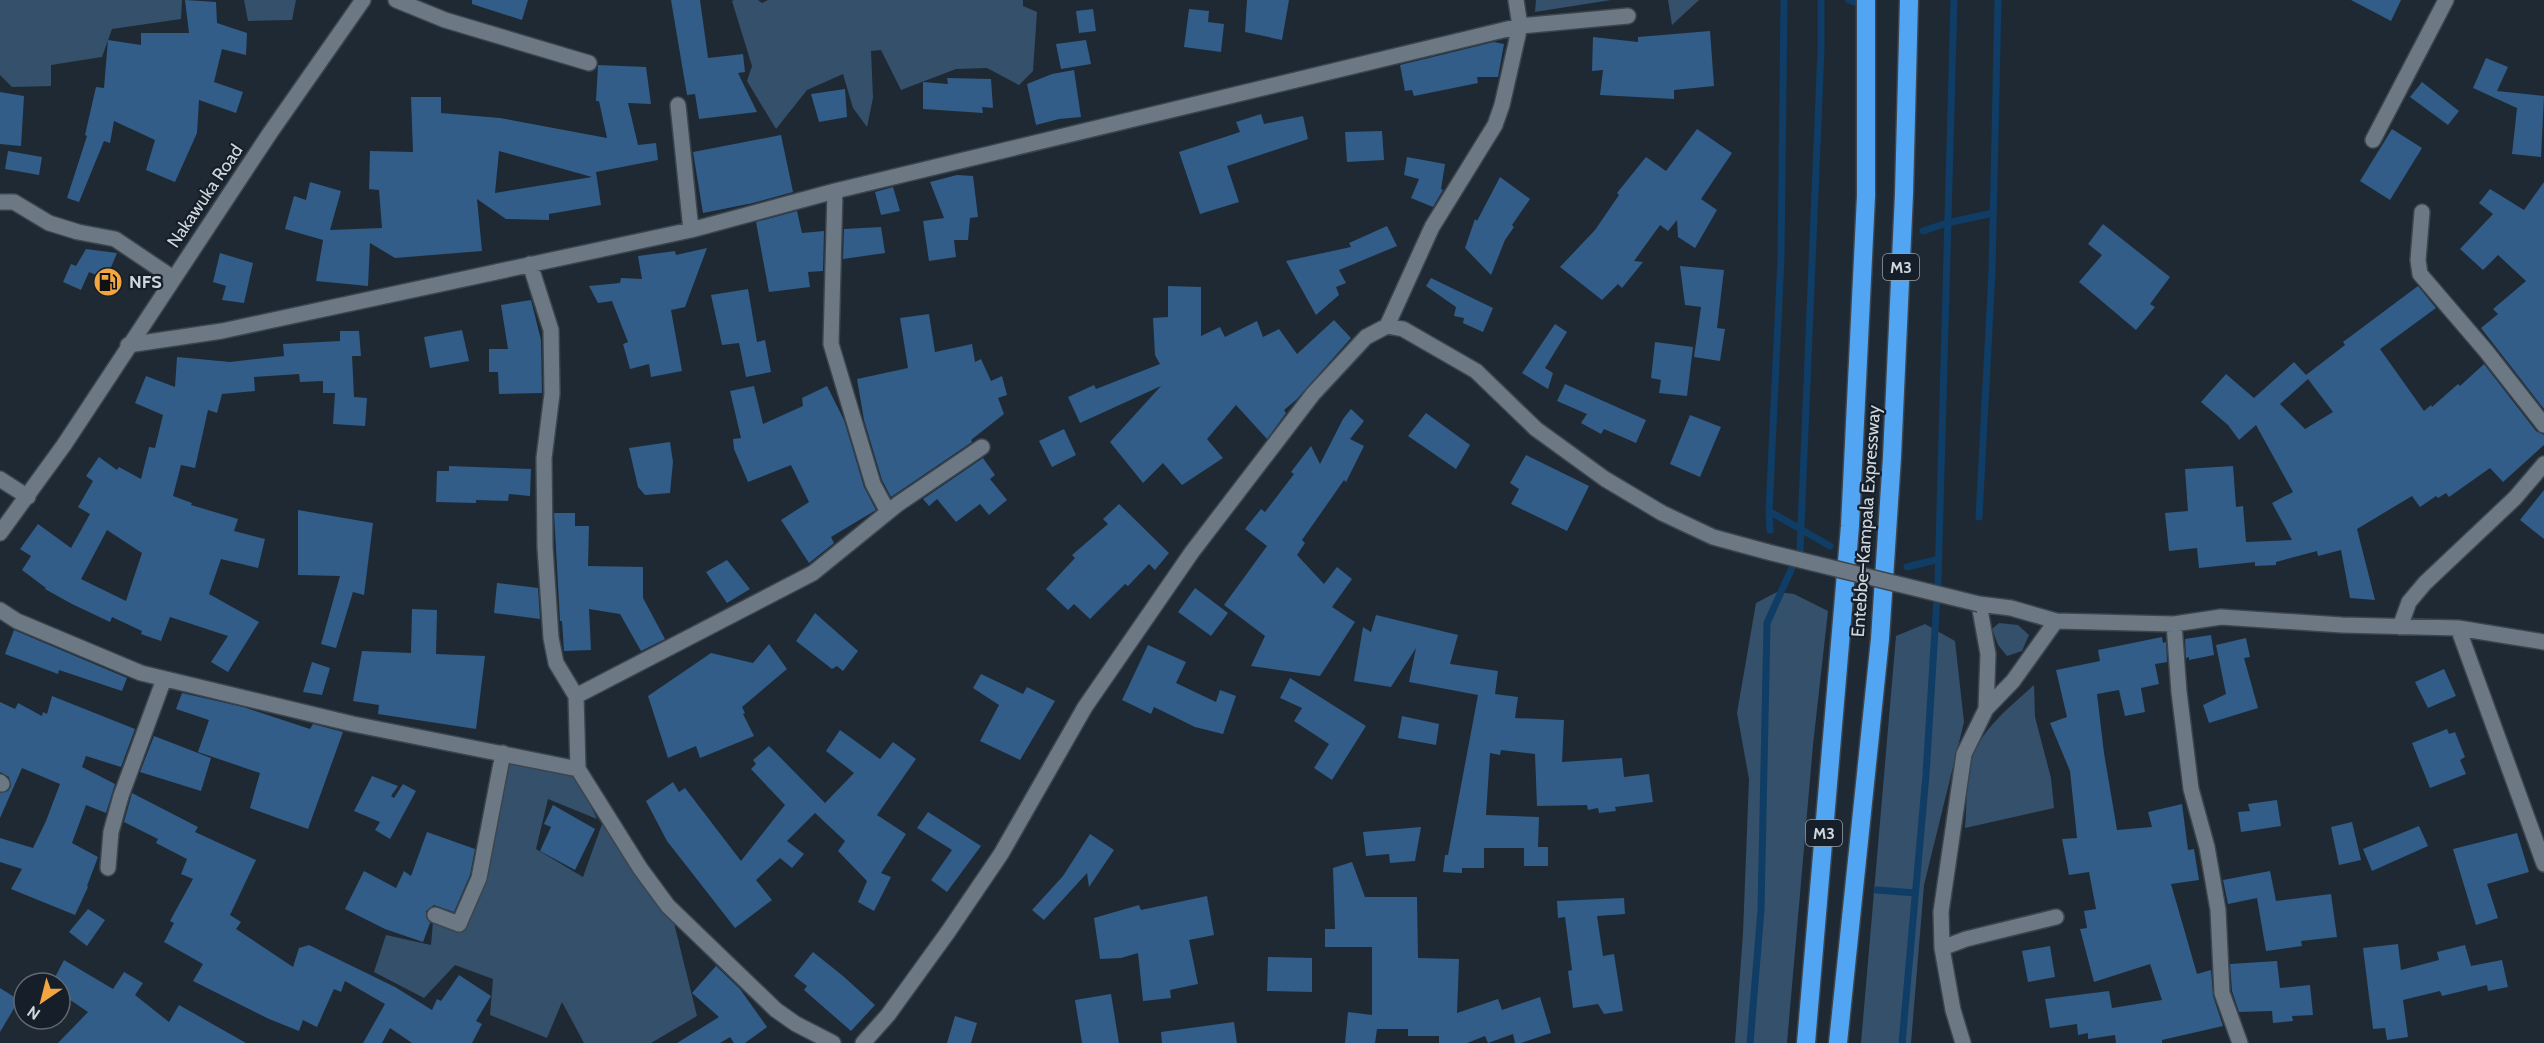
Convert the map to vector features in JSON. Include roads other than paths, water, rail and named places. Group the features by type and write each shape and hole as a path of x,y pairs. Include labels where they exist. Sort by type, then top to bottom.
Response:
{"highway":[{"name":"Entebbe–Kampala Expressway","path":"1806,1043 1850,526 1866,196 1866,0"},
{"name":"Entebbe–Kampala Expressway","path":"1838,1043 1880,639 1892,457 1904,194 1909,0"}],"street":[{"name":"Nakawuka Road","path":"0,534 28,497 173,278 363,0"},
{"path":"396,0 445,20 589,63"},
{"path":"863,1043 888,1015 1001,854 1085,707 1192,552 1313,394 1366,337 1387,326 1432,227 1495,125 1502,105 1520,26 1516,0"},
{"path":"2373,140 2446,0"},
{"path":"128,345 222,331 691,230 834,191 1520,26 1628,16"},
{"path":"678,105 691,230"},
{"path":"834,191 831,344 873,484 888,512"},
{"path":"0,202 14,202 49,223 78,232 115,239 173,278"},
{"path":"2422,212 2418,260 2420,274 2486,351 2544,425"},
{"path":"530,264 551,330 552,394 544,458 545,547 551,638 556,663 576,696 578,769 640,868 668,906 776,1010 796,1024 833,1043"},
{"path":"1387,326 1403,329 1476,371 1536,429 1605,479 1662,513 1713,537 1767,552 1979,604 2011,608 2056,621 2174,624 2221,617 2400,627 2458,627 2544,642"},
{"path":"576,696 640,665 813,573 888,512 982,447"},
{"path":"2400,627 2409,602 2515,498 2544,464"},
{"path":"0,479 28,497"},
{"path":"1979,604 1988,654 1986,710"},
{"path":"0,610 17,621 83,651 141,673 353,724 578,769"},
{"path":"1963,1043 1953,1010 1942,948 1941,912 1964,754 1986,710 2013,681 2056,621"},
{"path":"2174,624 2179,692 2191,789 2207,847 2218,910 2222,993 2240,1043"},
{"path":"2458,627 2544,864"},
{"path":"108,868 111,832 121,796 164,679"},
{"path":"435,915 459,924 479,878 503,753"},
{"path":"1942,948 1966,939 2056,917"}],"waterway":[{"path":"1770,530 1781,258 1784,0"},
{"path":"1750,1043 1761,910 1767,623 1800,550 1821,49 1821,0"},
{"path":"1849,0 1854,2"},
{"path":"1902,1043 1926,775 1938,581 1954,0"},
{"path":"1979,517 1992,271 1998,0"},
{"path":"1923,231 1993,213"},
{"path":"1769,511 1830,546"},
{"path":"1907,567 1939,559"},
{"path":"1877,890 1915,893"}],"place":[{"name":"NFS","path":"108,282"}]}
